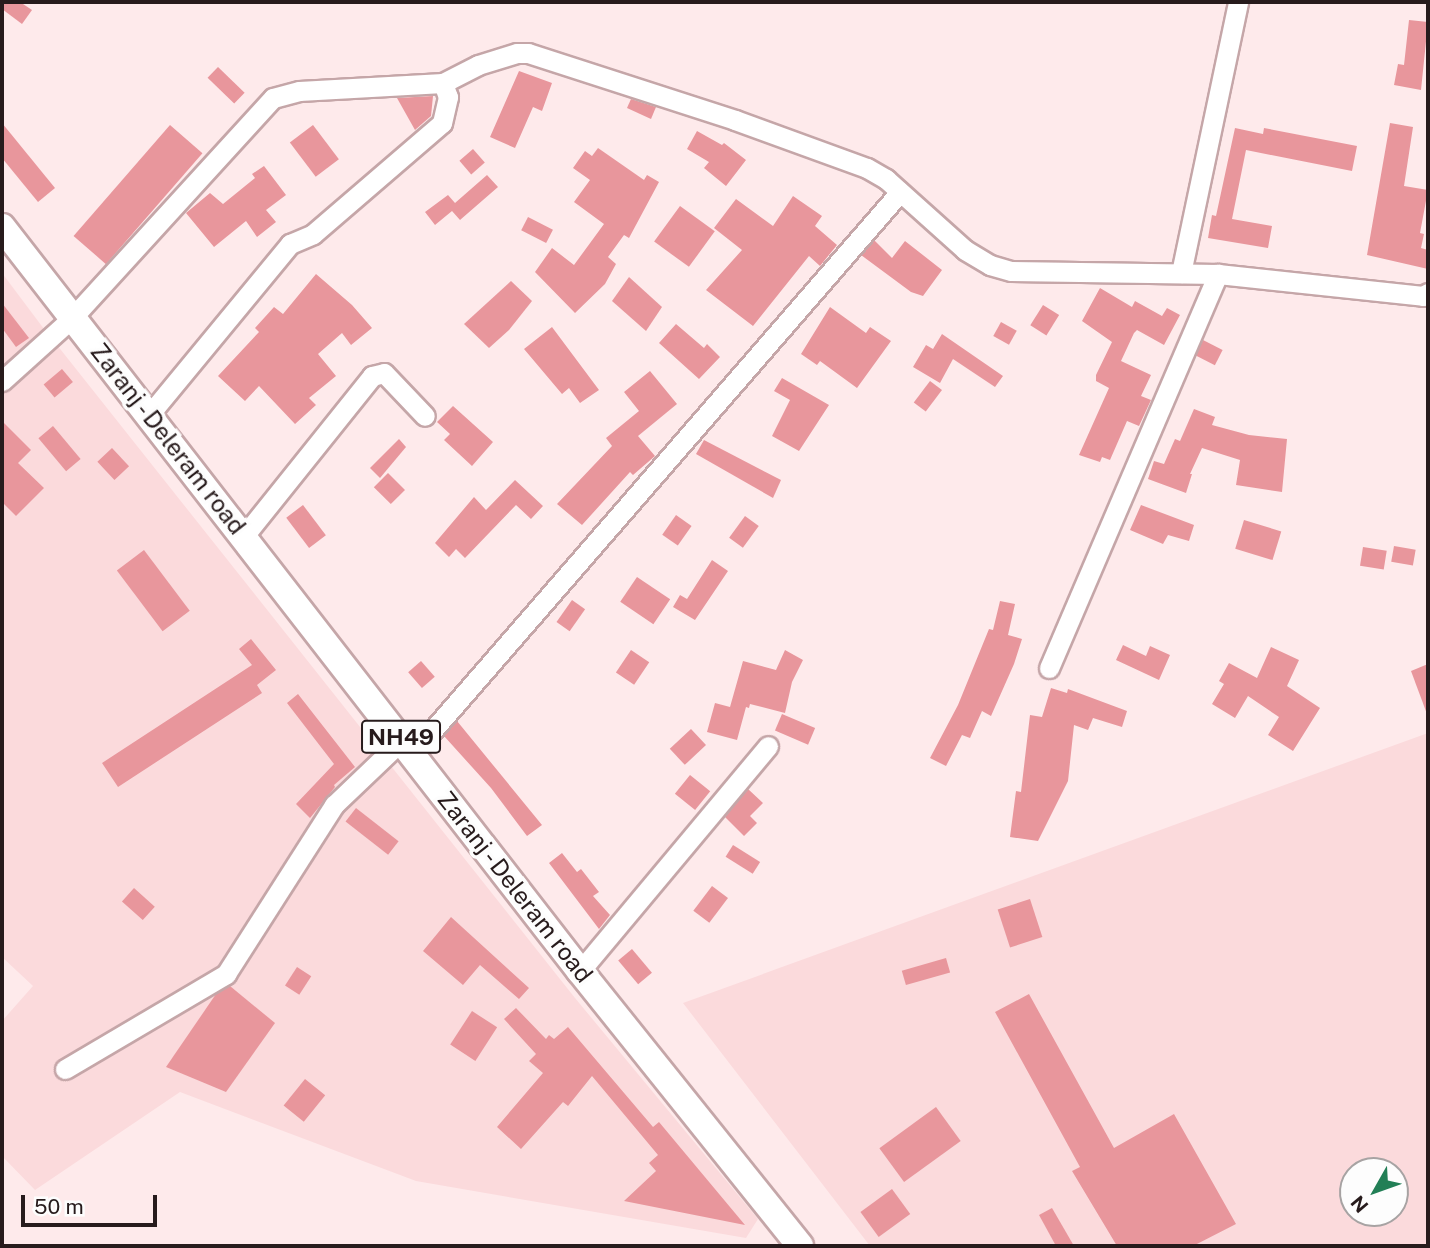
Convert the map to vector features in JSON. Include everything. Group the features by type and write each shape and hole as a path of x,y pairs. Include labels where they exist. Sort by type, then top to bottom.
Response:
{"highway":[{"name":"Zaranj - Deleram road","path":"2,227 408,746 580,971 800,1246"}],"street":[{"path":"1181,273 1238,2"},
{"path":"2,381 72,318 273,98 299,91 443,83 508,54 528,53 734,120 867,168 886,179 965,250 990,265 1011,271 1218,274 1423,296 1428,293"},
{"path":"149,415 290,244 313,234 442,124 448,97 443,83"},
{"path":"65,1069 226,974 334,805 408,746 900,192"},
{"path":"1049,668 1218,274"},
{"path":"244,536 372,376 384,373 425,416"},
{"path":"580,971 768,746"}],"shaded area":[{"path":"2,273 47,333 2,369"},
{"path":"57,345 575,998 758,1219 746,1238 416,1181 180,1092 35,1190 2,1156 2,1021 33,986 2,957 2,393"},
{"path":"1428,733 1428,1246 870,1246 683,1003"}],"building":[{"path":"2,2 20,2 32,10 22,24 2,9"},
{"path":"1409,20 1428,22 1421,90 1394,85 1398,64 1404,65"},
{"path":"218,67 245,93 234,103 208,78"},
{"path":"519,71 552,83 542,111 533,107 515,148 490,137"},
{"path":"433,96 431,116 415,130 397,98"},
{"path":"631,99 656,107 651,119 627,108"},
{"path":"2,123 55,188 38,202 2,158"},
{"path":"1390,123 1413,127 1404,186 1428,190 1420,233 1424,234 1421,248 1428,250 1428,269 1367,255"},
{"path":"170,125 202,153 106,264 74,236"},
{"path":"313,125 339,159 316,177 290,142"},
{"path":"1235,128 1263,134 1264,128 1357,146 1352,171 1246,150 1232,219 1272,226 1268,248 1208,238 1212,215 1216,216"},
{"path":"697,131 722,145 724,143 746,160 726,186 704,168 709,162 687,149"},
{"path":"598,148 644,180 647,175 659,182 629,238 624,235 608,257 616,264 605,284 575,313 535,272 552,248 574,265 604,224 574,202 590,180 573,168 585,151 592,156"},
{"path":"473,149 485,163 471,174 459,161"},
{"path":"264,166 286,195 266,210 276,222 257,237 246,221 214,247 186,213 210,193 223,204 255,178 252,174"},
{"path":"487,175 498,187 460,220 452,211 435,225 425,212 448,195 455,203"},
{"path":"793,196 822,216 815,226 837,245 820,266 809,256 753,326 706,290 742,250 714,228 736,199 773,226"},
{"path":"680,206 715,231 689,267 654,242"},
{"path":"528,217 553,230 546,243 521,230"},
{"path":"874,240 892,258 905,241 942,270 923,296 911,292 861,255"},
{"path":"316,274 352,305 372,328 351,345 342,333 318,354 336,376 309,398 316,405 295,424 259,386 245,401 218,376 259,332 255,328 274,307 283,314"},
{"path":"629,277 662,307 646,331 612,301"},
{"path":"511,281 532,301 509,330 489,348 464,324"},
{"path":"1100,288 1132,307 1135,301 1162,316 1167,308 1180,315 1164,345 1137,330 1134,333 1121,361 1151,375 1141,396 1151,400 1139,426 1127,421 1110,460 1102,457 1100,462 1079,455 1109,388 1096,381 1096,375 1112,342 1082,321"},
{"path":"2,303 29,338 16,347 2,328"},
{"path":"1043,305 1059,315 1046,335 1030,325"},
{"path":"830,307 866,333 870,327 891,341 857,388 820,361 817,365 801,354"},
{"path":"1001,322 1017,331 1009,345 993,336"},
{"path":"676,324 704,348 707,344 720,357 699,379 659,343"},
{"path":"552,327 599,390 580,403 569,388 562,394 524,349"},
{"path":"942,334 1003,376 995,387 953,359 940,383 913,367 926,345 933,349"},
{"path":"1203,340 1223,350 1215,365 1195,355"},
{"path":"62,369 73,382 55,397 44,384"},
{"path":"650,371 677,404 638,436 655,456 633,475 630,472 582,525 557,504 612,446 606,438 639,411 624,392"},
{"path":"782,378 829,405 799,451 772,436 790,400 774,391"},
{"path":"930,381 942,390 926,412 914,403"},
{"path":"453,406 493,442 472,466 444,440 450,434 437,422"},
{"path":"1194,409 1215,417 1212,425 1249,435 1287,439 1282,492 1236,485 1240,460 1202,448 1190,474 1186,493 1148,479 1154,461 1164,464 1175,439 1180,441"},
{"path":"2,421 31,450 18,463 44,488 16,516 2,502"},
{"path":"53,426 81,459 66,471 38,438"},
{"path":"399,439 406,447 380,478 370,468"},
{"path":"704,440 781,480 773,498 696,454"},
{"path":"112,448 129,466 114,480 97,462"},
{"path":"388,473 405,490 391,504 374,487"},
{"path":"515,480 543,506 531,519 516,505 465,558 456,549 449,557 435,543 474,497 486,510"},
{"path":"303,505 326,535 309,548 286,518"},
{"path":"1141,505 1194,525 1189,541 1168,535 1163,544 1130,530"},
{"path":"676,515 692,526 678,546 662,535"},
{"path":"745,516 759,526 743,548 729,538"},
{"path":"1244,520 1281,531 1273,560 1235,549"},
{"path":"1394,546 1416,550 1413,566 1391,562"},
{"path":"1363,547 1387,551 1384,570 1360,566"},
{"path":"144,550 190,611 163,631 117,570"},
{"path":"712,560 728,571 695,620 673,607 680,595 687,599"},
{"path":"637,577 670,599 653,624 620,602"},
{"path":"572,600 585,609 570,631 557,622"},
{"path":"1000,601 1015,604 1008,635 1022,639 1014,664 991,716 982,711 970,738 962,735 946,766 930,758 958,705 989,629 993,630"},
{"path":"251,639 276,670 257,685 262,693 118,787 102,763 252,665 239,649"},
{"path":"1123,645 1146,656 1150,646 1170,655 1159,680 1116,660"},
{"path":"1271,647 1299,660 1287,686 1320,708 1293,751 1268,735 1279,717 1248,696 1235,718 1212,704 1224,684 1219,681 1229,663 1257,678"},
{"path":"631,650 649,662 634,685 616,672"},
{"path":"785,650 803,660 792,682 785,713 750,704 749,708 746,707 737,740 707,732 715,703 730,707 743,661 776,670"},
{"path":"421,661 435,677 422,688 408,672"},
{"path":"1428,664 1428,714 1427,714 1411,671"},
{"path":"1051,688 1067,693 1068,689 1127,711 1122,727 1093,718 1088,730 1074,725 1068,781 1038,841 1010,837 1016,791 1021,792 1030,715 1042,717"},
{"path":"298,694 355,767 334,785 310,818 296,804 334,764 287,703"},
{"path":"782,714 815,728 808,745 775,731"},
{"path":"457,721 542,825 527,836 491,788 444,736"},
{"path":"691,729 706,745 685,765 670,749"},
{"path":"690,775 710,791 695,810 675,794"},
{"path":"748,789 763,803 750,816 757,823 744,836 725,817"},
{"path":"356,808 399,841 388,855 346,821"},
{"path":"733,845 760,862 753,874 726,857"},
{"path":"562,853 577,872 581,869 599,892 593,896 610,915 599,929 549,863"},
{"path":"712,886 728,898 709,923 693,911"},
{"path":"134,888 155,907 143,920 122,901"},
{"path":"1030,899 1042,937 1010,948 998,910"},
{"path":"451,917 529,988 519,999 480,965 463,985 423,951"},
{"path":"632,949 652,973 638,984 618,961"},
{"path":"946,958 950,972 906,985 902,971"},
{"path":"297,967 311,976 299,995 285,985"},
{"path":"230,986 275,1023 226,1092 166,1067 216,994"},
{"path":"1029,994 1114,1148 1174,1114 1236,1224 1193,1246 1117,1246 1072,1171 1080,1167 995,1012"},
{"path":"516,1008 546,1039 549,1035 554,1039 568,1027 653,1127 659,1122 745,1225 624,1201 656,1171 649,1163 658,1155 592,1076 568,1106 563,1102 521,1149 497,1127 543,1073 529,1061 536,1054 504,1019"},
{"path":"472,1011 497,1027 475,1061 450,1045"},
{"path":"305,1079 325,1095 304,1122 284,1105"},
{"path":"936,1107 961,1141 904,1182 879,1148"},
{"path":"892,1189 910,1214 879,1237 860,1212"},
{"path":"1052,1208 1074,1246 1056,1246 1039,1215"}]}
